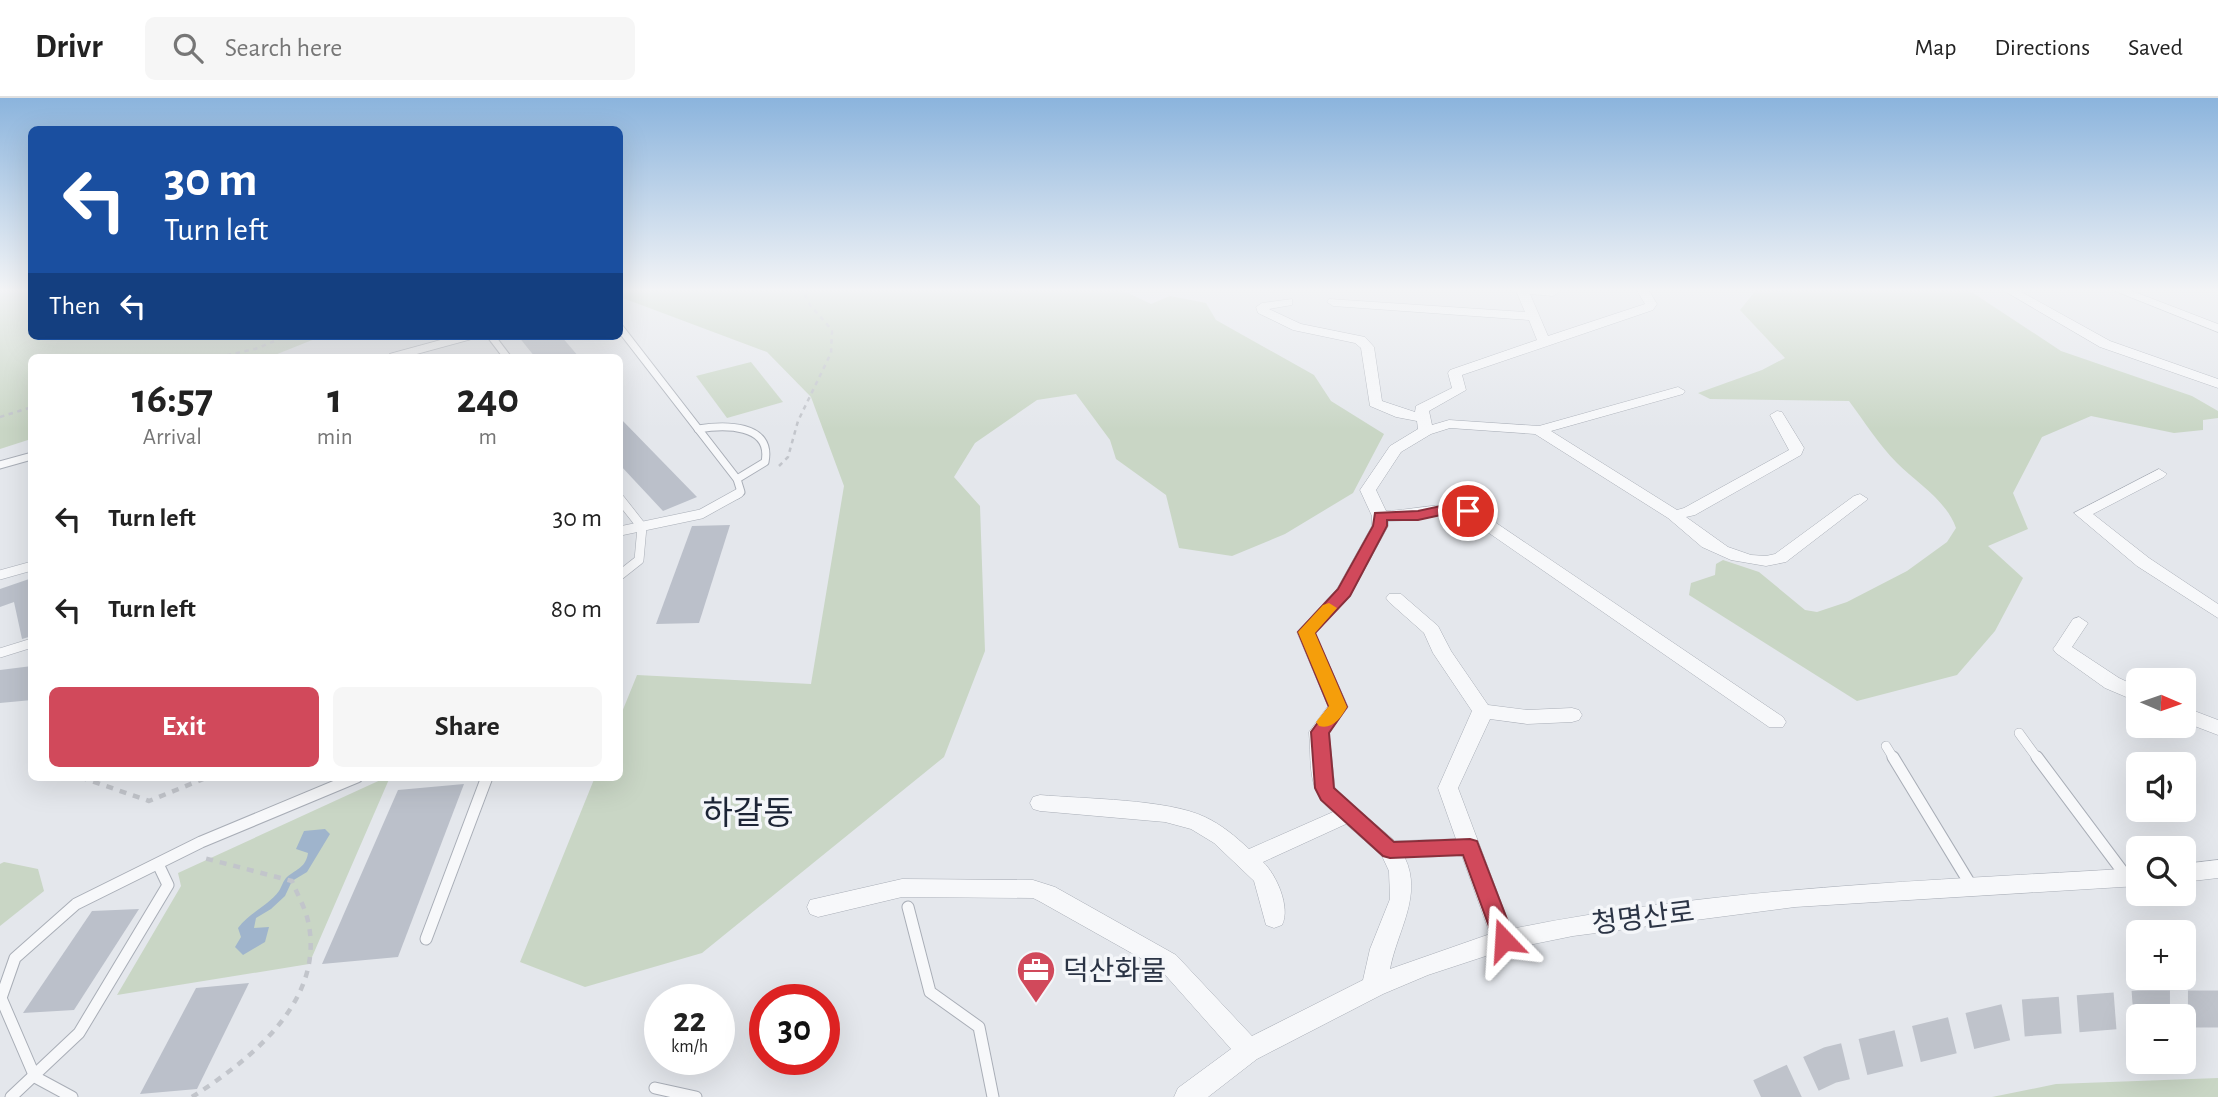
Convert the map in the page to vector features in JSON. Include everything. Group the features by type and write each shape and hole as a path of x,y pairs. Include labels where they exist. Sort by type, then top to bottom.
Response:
{"street":[{"path":"1337,336 1360,340 1367,347 1375,403 1425,425 1455,423 1539,430 1678,391"},
{"path":"1542,336 1544,341"},
{"path":"1425,425 1421,409 1458,390 1455,373 1561,336"},
{"path":"2090,336 2105,344 2218,384"},
{"path":"1674,515 1689,512 1796,452 1797,448 1777,415"},
{"path":"1374,986 1382,949 1401,899 1399,871 1390,850 1327,795 1324,788 1320,732 1338,707 1306,632 1344,592 1380,526 1380,516 1368,490 1395,449 1425,425"},
{"path":"1539,430 1674,515 1686,528 1726,554 1766,561 1780,558 1860,499"},
{"path":"2159,474 2082,513 2143,562 2218,612"},
{"path":"1380,516 1418,515 1450,508 1468,511 1776,722"},
{"path":"1395,598 1432,630 1442,653 1482,711 1527,717 1572,715"},
{"path":"2079,623 2062,649 2126,689"},
{"path":"1482,711 1448,788 1504,940"},
{"path":"2196,719 2218,728"},
{"path":"1040,803 1186,818 1222,837 1247,859 1267,885 1274,918"},
{"path":"1247,859 1349,814"},
{"path":"1390,850 1470,847"},
{"path":"2196,872 2218,869"},
{"name":"청명산로","path":"1187,1097 1248,1051 1374,986 1454,954 1504,940 1573,926 1795,898 2126,877"},
{"path":"818,907 911,887 1033,890 1047,894 1168,962 1207,1002 1248,1051"}],"lane":[{"path":"623,530 715,510 731,502 741,492 737,479 626,336"},
{"path":"403,354 454,340"},
{"path":"494,340 505,354"},
{"path":"698,429 726,426 745,428 760,435 768,452 765,462 737,479"},
{"path":"0,465 28,457"},
{"path":"623,503 642,527 639,560 623,573"},
{"path":"0,575 28,567"},
{"path":"0,653 28,644"},
{"path":"2019,733 2126,868"},
{"path":"1886,746 1973,888"},
{"path":"72,1097 35,1077 1,998 15,958 76,904 181,852 349,781"},
{"path":"426,939 485,781"},
{"path":"10,1097 35,1077 79,1033 168,885 158,864"},
{"path":"908,907 930,992 979,1027 993,1097"},
{"path":"655,1088 696,1097"}],"path":[{"path":"778,466 788,457 798,421 831,353 832,336"},
{"path":"232,354 277,340"},
{"path":"0,417 28,408"},
{"path":"92,781 149,801 198,781"},
{"path":"181,852 292,881 309,923 309,964 287,1016 259,1047 228,1075 192,1097"}],"green space":[{"path":"0,336 28,336 28,340 312,340 277,354 28,354 28,440 0,449"},
{"path":"723,336 1244,336 1314,375 1331,401 1384,434 1353,493 1285,534 1232,556 1179,548 1166,495 1116,459 1110,440 1076,394 1037,400 975,443 954,477 980,506 985,651 944,757 702,953 585,987 520,962 593,781 623,781 623,710 637,675 811,684 844,486 811,397 767,352"},
{"path":"1764,336 2038,336 2061,351 2192,396 2218,411 2218,418 2203,420 2203,430 2174,433 2091,416 2042,437 2013,493 2028,529 1988,546 2023,578 1995,631 1957,675 1857,701 1689,595 1691,583 1715,575 1716,564 1723,560 1759,572 1805,610 1817,612 1847,602 1907,571 1947,542 1956,528 1946,509 1890,456 1849,401 1710,399 1698,393 1762,370 1785,358"},
{"path":"751,362 783,402 727,418 696,376"},
{"path":"378,781 388,781 309,964 117,995 181,886 178,873"},
{"path":"4,862 38,869 44,891 0,926 0,864"},
{"path":"2218,1078 2218,1097 1992,1097 2056,1084"}],"water":[{"path":"325,829 330,834 307,872 292,881 285,896 271,909 256,918 254,928 269,927 265,942 243,955 235,947 241,937 238,928 275,896 286,879 305,862 308,853 296,849 304,831"}],"building":[{"path":"521,340 564,340 576,354 533,354"},
{"path":"623,421 697,497 663,511 623,468"},
{"path":"730,525 699,623 656,624 692,526"},
{"path":"28,579 28,637 22,639 14,602 0,607 0,589"},
{"path":"28,666 28,700 0,703 0,670"},
{"path":"464,784 398,957 322,964 398,790"},
{"path":"139,909 74,1010 23,1013 92,911"},
{"path":"249,983 197,1089 140,1094 196,988"}],"tunnel":[{"path":"1761,1097 1830,1065 2023,1018 2140,1009 2218,1009"}],"slow traffic":[{"path":"1325,722 1338,707 1322,675 1306,632 1329,608"}],"place":[{"name":"덕산화물","path":"1036,1004"}],"district":[{"name":"하갈동","path":"748,812"}],"route":[{"path":"1468,511 1450,508 1418,515 1380,516 1380,526 1344,592 1306,632 1322,675 1338,707 1320,732 1324,788 1327,795 1390,850 1470,847 1504,940"}]}
